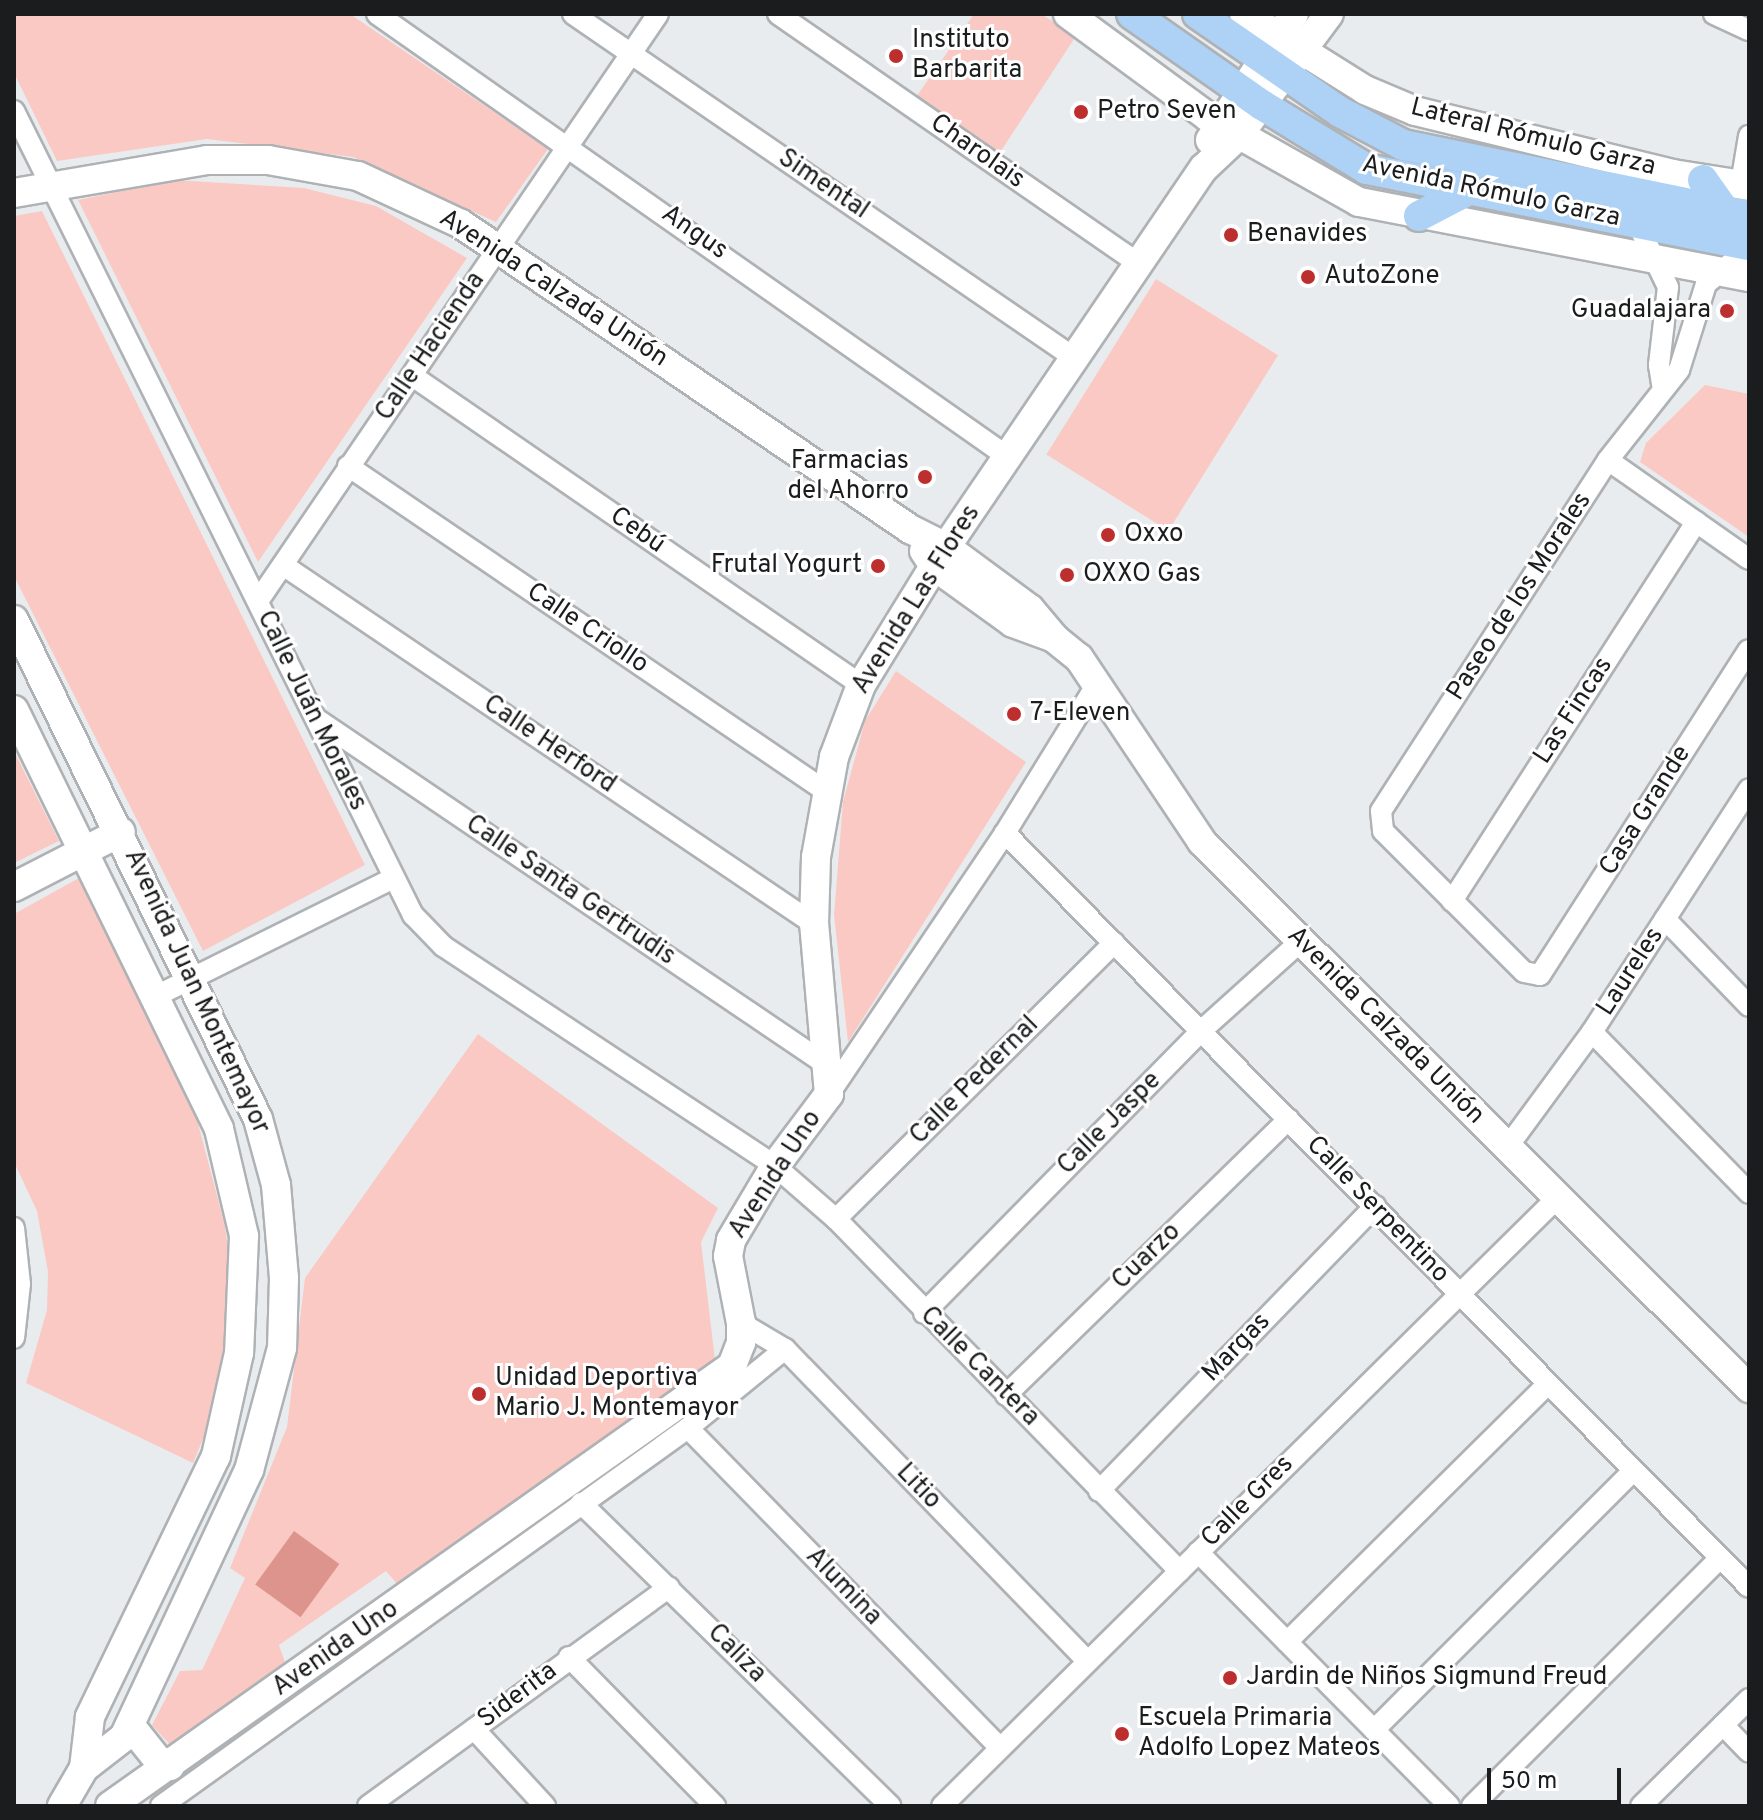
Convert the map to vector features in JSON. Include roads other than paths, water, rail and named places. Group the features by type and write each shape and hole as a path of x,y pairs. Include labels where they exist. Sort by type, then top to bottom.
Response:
{"main road":[{"name":"Avenida Rómulo Garza","path":"1132,14 1275,66 1367,169 1749,246"},
{"name":"Avenida Rómulo Garza","path":"1198,14 1340,112 1403,145 1736,213"},
{"path":"1639,192 1673,174"},
{"path":"1703,180 1736,213"},
{"path":"1419,216 1467,191"}],"street":[{"name":"Angus","path":"377,14 569,144 1008,457"},
{"name":"Simental","path":"573,14 1073,357"},
{"name":"Calle Hacienda","path":"258,601 348,466 414,377 658,14"},
{"name":"Charolais","path":"778,14 1137,263"},
{"path":"1068,14 1229,130 1350,198 1419,216 1749,277"},
{"name":"Lateral Rómulo Garza","path":"1244,14 1275,66 1365,90 1415,111 1673,174 1745,185"},
{"name":"Avenida Las Flores","path":"829,1094 814,924 819,831 827,792 861,685 940,556 1204,168 1208,142 1229,130 1275,66 1329,14"},
{"path":"1701,14 1713,14 1749,30"},
{"name":"Calle Juán Morales","path":"14,111 316,718 392,879 413,915 443,946 775,1166"},
{"path":"1745,185 1749,136"},
{"name":"Avenida Calzada Unión","path":"14,193 170,163 293,163 381,186 461,224 498,248 910,529 940,556 1030,609 1054,638 1079,658 1194,833 1506,1149 1749,1388"},
{"path":"1638,225 1670,303 1659,357 1662,385"},
{"name":"Paseo de los Morales","path":"1452,901 1383,831 1381,811 1608,460 1662,385 1681,365 1698,302 1717,271 1749,246"},
{"name":"Cebú","path":"414,377 861,685"},
{"path":"1608,460 1749,559"},
{"name":"Calle Criollo","path":"348,466 827,792"},
{"name":"Las Fincas","path":"1452,901 1696,522"},
{"name":"Calle Herford","path":"283,565 814,924"},
{"name":"Avenida Juan Montemayor","path":"14,620 195,981 258,1119 276,1185 282,1348 249,1470 130,1725 107,1753 84,1768"},
{"name":"Casa Grande","path":"1452,901 1524,972 1544,973 1749,650"},
{"name":"Avenida Uno","path":"110,1806 732,1366 739,1354 741,1323 729,1247 775,1166 829,1094 1005,833 1097,684"},
{"name":"Avenida Juan Montemayor","path":"14,710 219,1129 244,1236 239,1353 216,1456 90,1717 84,1768 62,1806"},
{"name":"Calle Santa Gertrudis","path":"316,718 824,1063"},
{"name":"Laureles","path":"1506,1149 1592,1032 1665,919 1742,818 1749,789"},
{"path":"14,887 121,832"},
{"name":"Calle Serpentino","path":"1005,833 1749,1587"},
{"path":"156,996 195,981 392,879"},
{"path":"1665,919 1749,1006"},
{"name":"Calle Jaspe","path":"924,1313 1201,1031 1301,941"},
{"name":"Calle Pedernal","path":"836,1219 1114,943"},
{"path":"1592,1032 1749,1193"},
{"name":"Cuarzo","path":"1006,1395 1289,1119"},
{"name":"Calle Cantera","path":"775,1166 836,1219 924,1313 1180,1571"},
{"name":"Calle Gres","path":"942,1806 1556,1199"},
{"name":"Margas","path":"1099,1491 1375,1206"},
{"path":"14,1228 20,1257 14,1338"},
{"name":"Litio","path":"741,1323 785,1349 1087,1661"},
{"name":"Avenida Uno","path":"176,1802 581,1503 688,1428 785,1349"},
{"path":"1287,1642 1547,1385"},
{"name":"Alumina","path":"688,1428 999,1747"},
{"path":"216,1456 249,1470"},
{"path":"1374,1730 1633,1471"},
{"name":"Caliza","path":"581,1503 890,1806"},
{"path":"1198,1552 1449,1806"},
{"path":"1472,1806 1719,1559"},
{"name":"Siderita","path":"368,1806 669,1587"},
{"path":"569,1657 715,1806"},
{"path":"1641,1806 1749,1699"},
{"path":"130,1725 157,1759 170,1766"},
{"path":"1723,1725 1749,1752"},
{"path":"474,1729 545,1806"}],"place":[{"name":"Instituto Barbarita","path":"896,56"},
{"name":"Petro Seven","path":"1081,112"},
{"name":"Benavides","path":"1231,235"},
{"name":"AutoZone","path":"1308,277"},
{"name":"Guadalajara","path":"1727,311"},
{"name":"Farmacias del Ahorro","path":"925,477"},
{"name":"Oxxo","path":"1108,535"},
{"name":"Frutal Yogurt","path":"878,566"},
{"name":"OXXO Gas","path":"1067,575"},
{"name":"7-Eleven","path":"1014,714"},
{"name":"Unidad Deportiva Mario J. Montemayor","path":"479,1394"},
{"name":"Jardin de Niños Sigmund Freud","path":"1230,1678"},
{"name":"Escuela Primaria Adolfo Lopez Mateos","path":"1122,1734"}]}
